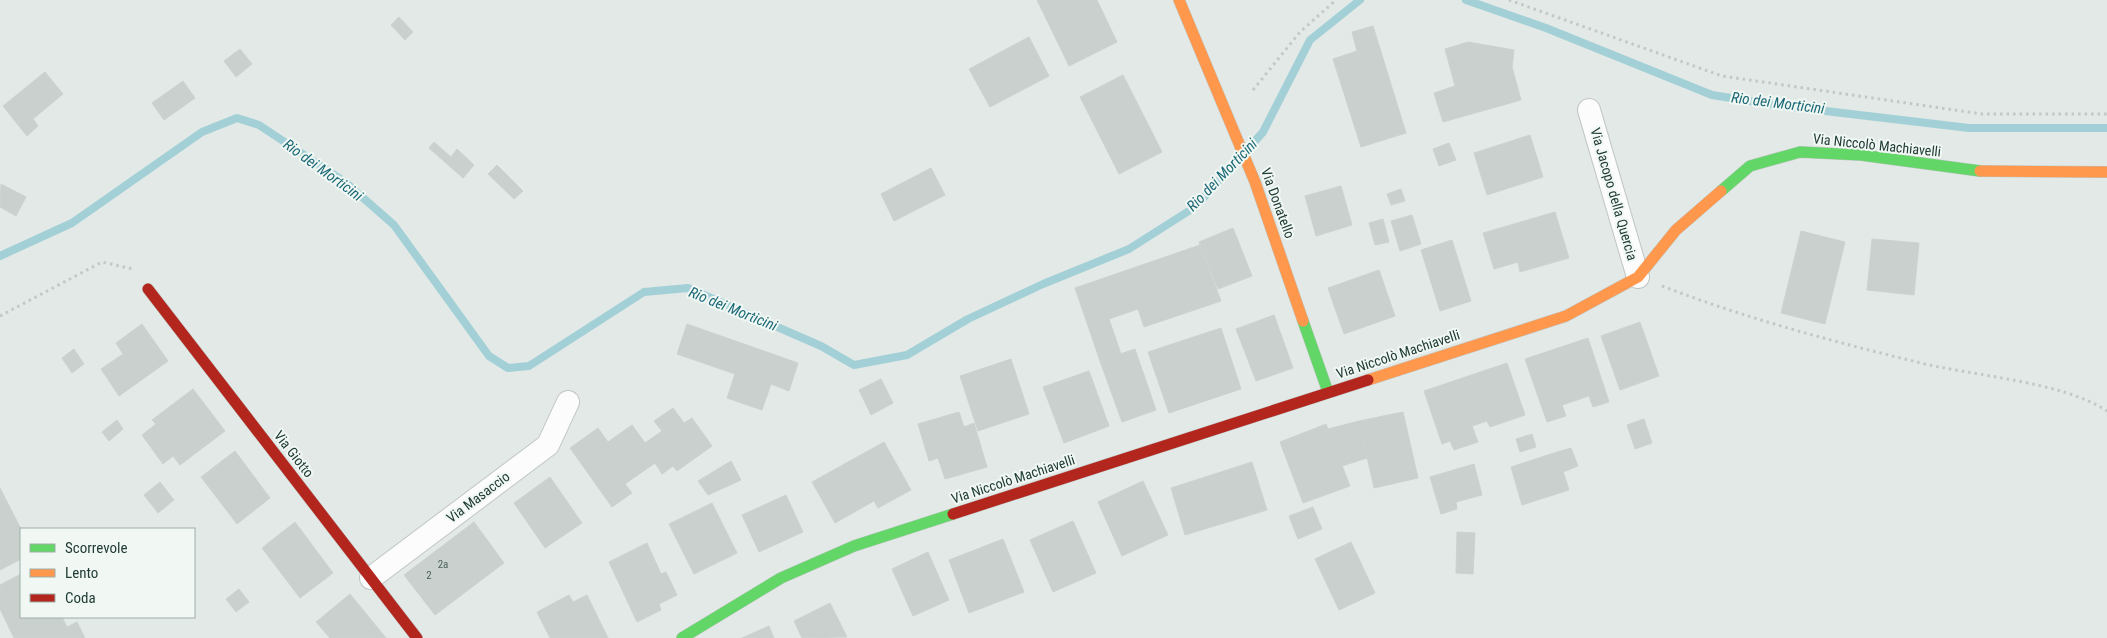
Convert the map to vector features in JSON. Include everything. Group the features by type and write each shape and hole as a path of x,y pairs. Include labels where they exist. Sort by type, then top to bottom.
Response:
{"street":[{"name":"Via Donatello","path":"1179,0 1255,182 1328,392"},
{"name":"Via Jacopo della Quercia","path":"1589,110 1638,277"},
{"name":"Via Niccolò Machiavelli","path":"682,638 781,578 854,546 1566,316 1638,277 1676,230 1750,166 1800,152 1861,155 1976,171 2107,172"},
{"name":"Via Giotto","path":"148,289 417,638"},
{"name":"Via Masaccio","path":"371,578 548,445 568,402"}],"path":[{"path":"1253,90 1300,32 1336,0"},
{"path":"1509,0 1722,76 1982,114 2107,114"},
{"path":"0,316 102,262 134,269 148,289"},
{"path":"1638,277 1756,319 1918,363 2063,392 2107,411"}],"building":[{"path":"1037,0 1097,0 1117,42 1069,66"},
{"path":"399,17 413,32 405,40 391,25"},
{"path":"1373,26 1406,133 1361,147 1333,59 1357,51 1352,32"},
{"path":"1029,37 1049,76 990,107 969,69"},
{"path":"1468,42 1514,50 1512,67 1521,100 1443,122 1434,93 1455,86 1445,49"},
{"path":"240,49 252,64 236,77 224,61"},
{"path":"45,72 63,94 33,119 38,126 27,136 3,106"},
{"path":"1123,75 1162,152 1119,174 1080,97"},
{"path":"183,81 195,98 164,120 152,103"},
{"path":"1530,135 1543,177 1487,195 1474,153"},
{"path":"434,142 451,157 457,149 474,165 463,178 429,148"},
{"path":"1449,143 1456,160 1439,166 1433,149"},
{"path":"497,165 523,191 514,199 488,174"},
{"path":"931,168 945,195 894,221 881,194"},
{"path":"1,184 26,197 16,216 0,207"},
{"path":"1341,186 1352,225 1316,236 1305,196"},
{"path":"1401,189 1405,201 1391,205 1387,194"},
{"path":"1555,212 1569,258 1520,272 1518,262 1494,269 1483,233"},
{"path":"1412,215 1421,244 1400,251 1391,221"},
{"path":"1383,219 1389,242 1375,245 1369,223"},
{"path":"1233,228 1252,276 1218,289 1199,242"},
{"path":"1801,231 1845,242 1825,324 1781,313"},
{"path":"1872,239 1919,243 1914,295 1867,290"},
{"path":"1452,240 1471,301 1440,311 1421,250"},
{"path":"1200,245 1221,301 1144,327 1138,309 1109,319 1121,354 1100,361 1075,288"},
{"path":"1379,270 1395,316 1344,334 1328,288"},
{"path":"1274,315 1293,368 1256,381 1236,329"},
{"path":"1640,322 1659,376 1620,390 1601,336"},
{"path":"142,324 168,361 119,396 101,369 123,354 116,343"},
{"path":"687,324 798,363 789,391 771,384 762,410 727,398 735,374 677,354"},
{"path":"1221,328 1241,389 1169,413 1148,352"},
{"path":"1588,338 1609,402 1593,407 1589,396 1562,405 1566,416 1547,422 1525,359"},
{"path":"74,349 84,364 72,373 62,358"},
{"path":"1135,349 1156,410 1122,422 1100,361"},
{"path":"1011,359 1029,414 978,431 960,376"},
{"path":"1507,363 1525,415 1490,427 1487,421 1472,426 1478,442 1454,450 1450,441 1442,444 1424,391"},
{"path":"1089,371 1109,426 1064,443 1043,387"},
{"path":"881,379 893,403 871,415 859,390"},
{"path":"193,389 225,431 180,465 173,456 163,464 142,435 156,424 152,420"},
{"path":"673,408 684,423 692,418 712,446 677,471 673,466 662,474 655,463 625,484 632,493 612,507 570,448 598,428 608,442 632,425 645,443 662,431 654,421"},
{"path":"959,412 964,427 974,423 987,467 945,479 938,458 929,461 918,424"},
{"path":"1403,412 1418,478 1374,488 1359,421"},
{"path":"1644,419 1652,443 1635,449 1627,425"},
{"path":"117,420 123,429 109,441 102,432"},
{"path":"1359,421 1367,458 1342,466 1328,429"},
{"path":"1326,424 1350,486 1303,503 1280,442"},
{"path":"1532,434 1536,447 1520,452 1516,439"},
{"path":"884,442 911,490 878,508 874,501 835,523 812,482"},
{"path":"1571,448 1578,466 1563,472 1557,452"},
{"path":"235,451 270,498 237,524 201,477"},
{"path":"1557,452 1569,490 1522,505 1511,467"},
{"path":"731,461 741,480 708,495 698,481"},
{"path":"1252,462 1267,510 1185,535 1171,488"},
{"path":"1474,464 1482,495 1456,502 1457,509 1441,514 1430,477"},
{"path":"550,477 582,523 545,548 514,503"},
{"path":"1143,481 1168,535 1122,556 1098,502"},
{"path":"160,482 174,500 158,513 144,495"},
{"path":"0,488 20,528 20,560 0,570"},
{"path":"786,495 803,532 759,552 742,515"},
{"path":"712,503 737,553 694,574 669,524"},
{"path":"1313,507 1322,529 1298,539 1289,516"},
{"path":"1073,521 1096,573 1053,592 1030,540"},
{"path":"295,522 333,573 300,598 262,548"},
{"path":"474,522 504,563 435,615 404,575"},
{"path":"1457,532 1475,533 1473,574 1456,573"},
{"path":"1003,539 1024,592 969,613 949,560"},
{"path":"1351,542 1375,593 1339,610 1315,559"},
{"path":"647,543 661,574 666,572 677,595 659,604 661,610 637,622 609,562"},
{"path":"928,552 949,600 913,616 892,569"},
{"path":"20,575 20,618 62,618 67,627 77,622 85,638 14,638 0,609 0,585"},
{"path":"239,589 249,602 236,612 226,599"},
{"path":"350,594 386,638 330,638 316,622"},
{"path":"569,595 573,602 587,595 608,638 550,638 537,612"},
{"path":"830,603 847,637 802,638 794,621"},
{"path":"769,626 774,638 742,638"}],"waterway":[{"name":"Rio dei Morticini","path":"1248,149 1263,132 1310,40 1360,0"},
{"name":"Rio dei Morticini","path":"1466,0 1546,28 1712,95 1775,105 1969,128 2107,128"},
{"name":"Rio dei Morticini","path":"0,256 72,223 202,132 237,118 259,125 345,182 394,225 489,356 508,368 529,366 644,292 688,288 821,346 854,365 907,355 968,319 1043,284 1129,249 1195,207 1240,157"}],"traffic: fast":[{"path":"1721,191 1750,166 1800,152 1861,155 1980,171"},
{"path":"1303,321 1328,392"},
{"path":"682,638 781,578 854,546 953,514"}],"traffic: slow":[{"path":"1179,0 1255,182 1303,321"},
{"path":"1980,171 2107,172"},
{"path":"1368,380 1566,316 1638,277 1676,230 1721,191"}],"traffic: jam":[{"path":"148,289 417,638"},
{"path":"953,514 1368,380"}]}
